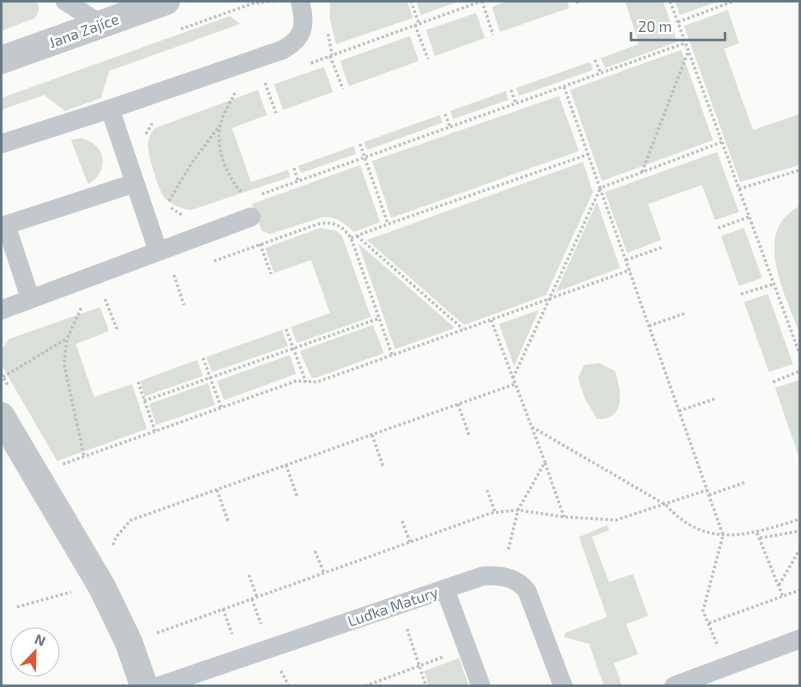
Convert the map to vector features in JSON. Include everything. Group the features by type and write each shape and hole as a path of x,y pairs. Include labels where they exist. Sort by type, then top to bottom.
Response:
{"street":[{"name":"Jana Zajíce","path":"1,60 166,1"},
{"path":"1,416 102,587 129,643 144,686"}],"lane":[{"path":"65,1 102,25"},
{"path":"1,144 282,50 292,45 303,28 304,16 300,1"},
{"path":"110,109 158,251"},
{"path":"30,298 4,225 134,183"},
{"path":"1,310 158,251 249,208"},
{"name":"Luďka Matury","path":"159,686 484,576 501,576"},
{"path":"501,576 517,581 527,591 563,686"},
{"path":"445,589 482,686"},
{"path":"674,686 800,639"}],"path":[{"path":"411,1 428,58"},
{"path":"302,66 482,1 493,35"},
{"path":"670,1 800,355"},
{"path":"678,22 734,1"},
{"path":"327,30 331,56 343,89"},
{"path":"256,196 686,43"},
{"path":"642,172 689,52"},
{"path":"595,60 601,74"},
{"path":"264,80 276,113"},
{"path":"564,87 723,535 704,612 726,667"},
{"path":"189,215 179,214 167,206 192,164 220,125 236,90 227,93"},
{"path":"511,90 516,104"},
{"path":"445,114 450,128"},
{"path":"144,138 146,131 157,118"},
{"path":"220,125 222,160 249,208"},
{"path":"513,378 600,188 722,142"},
{"path":"360,144 388,224"},
{"path":"351,238 589,154"},
{"path":"294,168 298,181"},
{"path":"739,190 800,170"},
{"path":"718,228 749,217"},
{"path":"271,274 260,244 326,222 340,225 351,238 392,355"},
{"path":"357,236 464,329"},
{"path":"626,260 663,247"},
{"path":"55,467 296,381 317,382 630,270"},
{"path":"174,275 184,304"},
{"path":"741,294 774,284"},
{"path":"105,299 117,329"},
{"path":"81,308 67,339 64,364 84,456"},
{"path":"649,326 686,313"},
{"path":"144,401 380,318"},
{"path":"491,320 564,517"},
{"path":"286,329 306,382"},
{"path":"3,377 67,339"},
{"path":"203,358 221,407"},
{"path":"773,382 800,371"},
{"path":"138,382 155,431"},
{"path":"112,546 116,537 131,520 515,384"},
{"path":"679,411 717,398"},
{"path":"458,404 469,435"},
{"path":"532,427 666,505 678,518 708,533 723,535 757,533 800,518"},
{"path":"372,435 383,466"},
{"path":"501,576 518,510 545,462"},
{"path":"286,465 296,496"},
{"path":"708,495 746,482"},
{"path":"217,490 228,520"},
{"path":"487,490 495,512"},
{"path":"129,643 495,512 518,510 564,517 616,520 707,490"},
{"path":"402,521 410,542"},
{"path":"760,538 800,531"},
{"path":"757,533 783,597"},
{"path":"779,586 800,549"},
{"path":"315,551 324,573"},
{"path":"249,575 257,597"},
{"path":"708,623 800,590"},
{"path":"17,607 74,592"},
{"path":"398,605 426,686"},
{"path":"365,686 467,648"},
{"path":"286,678 289,686"}],"shaded area":[{"path":"1,1 37,1 39,6 38,12 35,18 1,31"},
{"path":"330,1 407,1 413,18 336,44 330,20"},
{"path":"416,1 459,1 421,15"},
{"path":"507,1 567,1 569,8 500,32 492,7"},
{"path":"625,1 663,1 677,42 605,68 601,58 639,44"},
{"path":"675,1 719,1 680,15"},
{"path":"728,10 739,43 724,49 753,130 800,114 800,165 740,182 684,26"},
{"path":"476,13 485,38 435,56 426,30"},
{"path":"230,16 240,24 109,71 101,98 65,111 44,95 1,110 1,98"},
{"path":"410,36 419,61 349,86 340,61"},
{"path":"681,50 713,140 602,181 570,90"},
{"path":"590,62 593,70 519,96 516,88"},
{"path":"324,67 333,92 283,110 274,84"},
{"path":"258,90 267,115 232,128 251,182 288,170 290,177 191,210 180,208 170,202 164,197 159,187 150,156 148,145 155,128"},
{"path":"506,91 508,100 453,119 450,111"},
{"path":"559,96 579,151 391,218 372,161"},
{"path":"440,115 442,123 367,150 364,142"},
{"path":"80,138 95,145 100,151 102,158 100,172 88,184 71,140"},
{"path":"354,146 356,154 301,173 298,166"},
{"path":"717,152 739,212 715,220 702,185 648,204 661,240 627,253 605,192"},
{"path":"583,162 593,192 546,295 464,325 367,240"},
{"path":"360,165 380,222 354,232 336,219 323,217 270,234 262,231 252,204"},
{"path":"597,202 620,268 556,292"},
{"path":"800,206 800,334 781,283 774,247 777,231 785,217"},
{"path":"320,228 337,231 342,236 371,317 297,343 291,327 330,313 311,260 274,273 265,248"},
{"path":"744,228 762,278 739,286 721,236"},
{"path":"358,243 455,328 395,349"},
{"path":"768,294 793,364 769,372 744,302"},
{"path":"100,307 109,331 76,344 94,397 132,384 147,429 57,461 1,364 1,350 9,339"},
{"path":"539,310 514,366 499,324"},
{"path":"373,325 384,353 315,378 311,377 300,351"},
{"path":"282,330 288,346 212,372 206,357"},
{"path":"290,355 296,374 224,400 217,381"},
{"path":"197,360 203,376 145,396 140,381"},
{"path":"599,363 615,371 620,402 613,415 597,419 585,399 578,378 584,365"},
{"path":"799,380 800,383 799,457 775,388"},
{"path":"208,383 215,405 156,425 149,404"},
{"path":"607,525 609,530 592,537 609,582 633,574 648,616 626,624 638,654 614,663 622,686 604,686 589,644 564,637 565,633 607,617 579,537"},
{"path":"459,658 469,686 429,686 424,671"}]}
